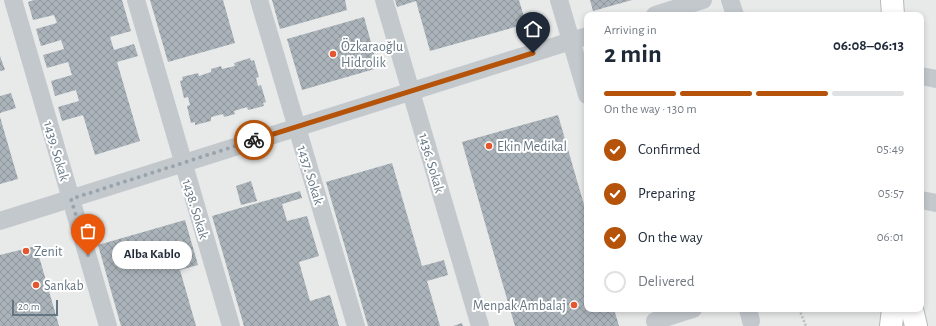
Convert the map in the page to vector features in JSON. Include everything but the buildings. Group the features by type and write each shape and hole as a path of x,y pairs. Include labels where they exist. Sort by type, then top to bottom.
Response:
{"main road":[{"path":"892,0 893,12"},
{"path":"891,326 893,312"},
{"path":"913,312 916,326"}],"street":[{"name":"1439. Sokak","path":"12,0 108,326"},
{"name":"1438. Sokak","path":"136,0 231,326"},
{"name":"1437. Sokak","path":"260,0 356,326"},
{"name":"1436. Sokak","path":"384,0 480,326"},
{"path":"559,0 579,39 584,73"},
{"path":"665,12 703,0"},
{"path":"730,0 734,12"},
{"path":"0,220 579,39"},
{"path":"924,77 936,79"},
{"path":"924,201 936,203"},
{"path":"654,319 681,312"}],"path":[{"path":"800,312 806,326"}],"shaded area":[{"path":"0,0 936,0 936,326 0,326"}],"way so far":[{"path":"88,255 71,199 254,140"}],"place":[{"name":"Özkaraoğlu Hidrolik","path":"333,54"},
{"name":"Ekin Medikal","path":"489,146"},
{"name":"Zenit","path":"26,251"},
{"name":"Alba Kablo","path":"88,255"},
{"name":"Sankab","path":"36,285"},
{"name":"Menpak Ambalaj","path":"574,305"}],"route":[{"path":"254,140 533,53"}]}
